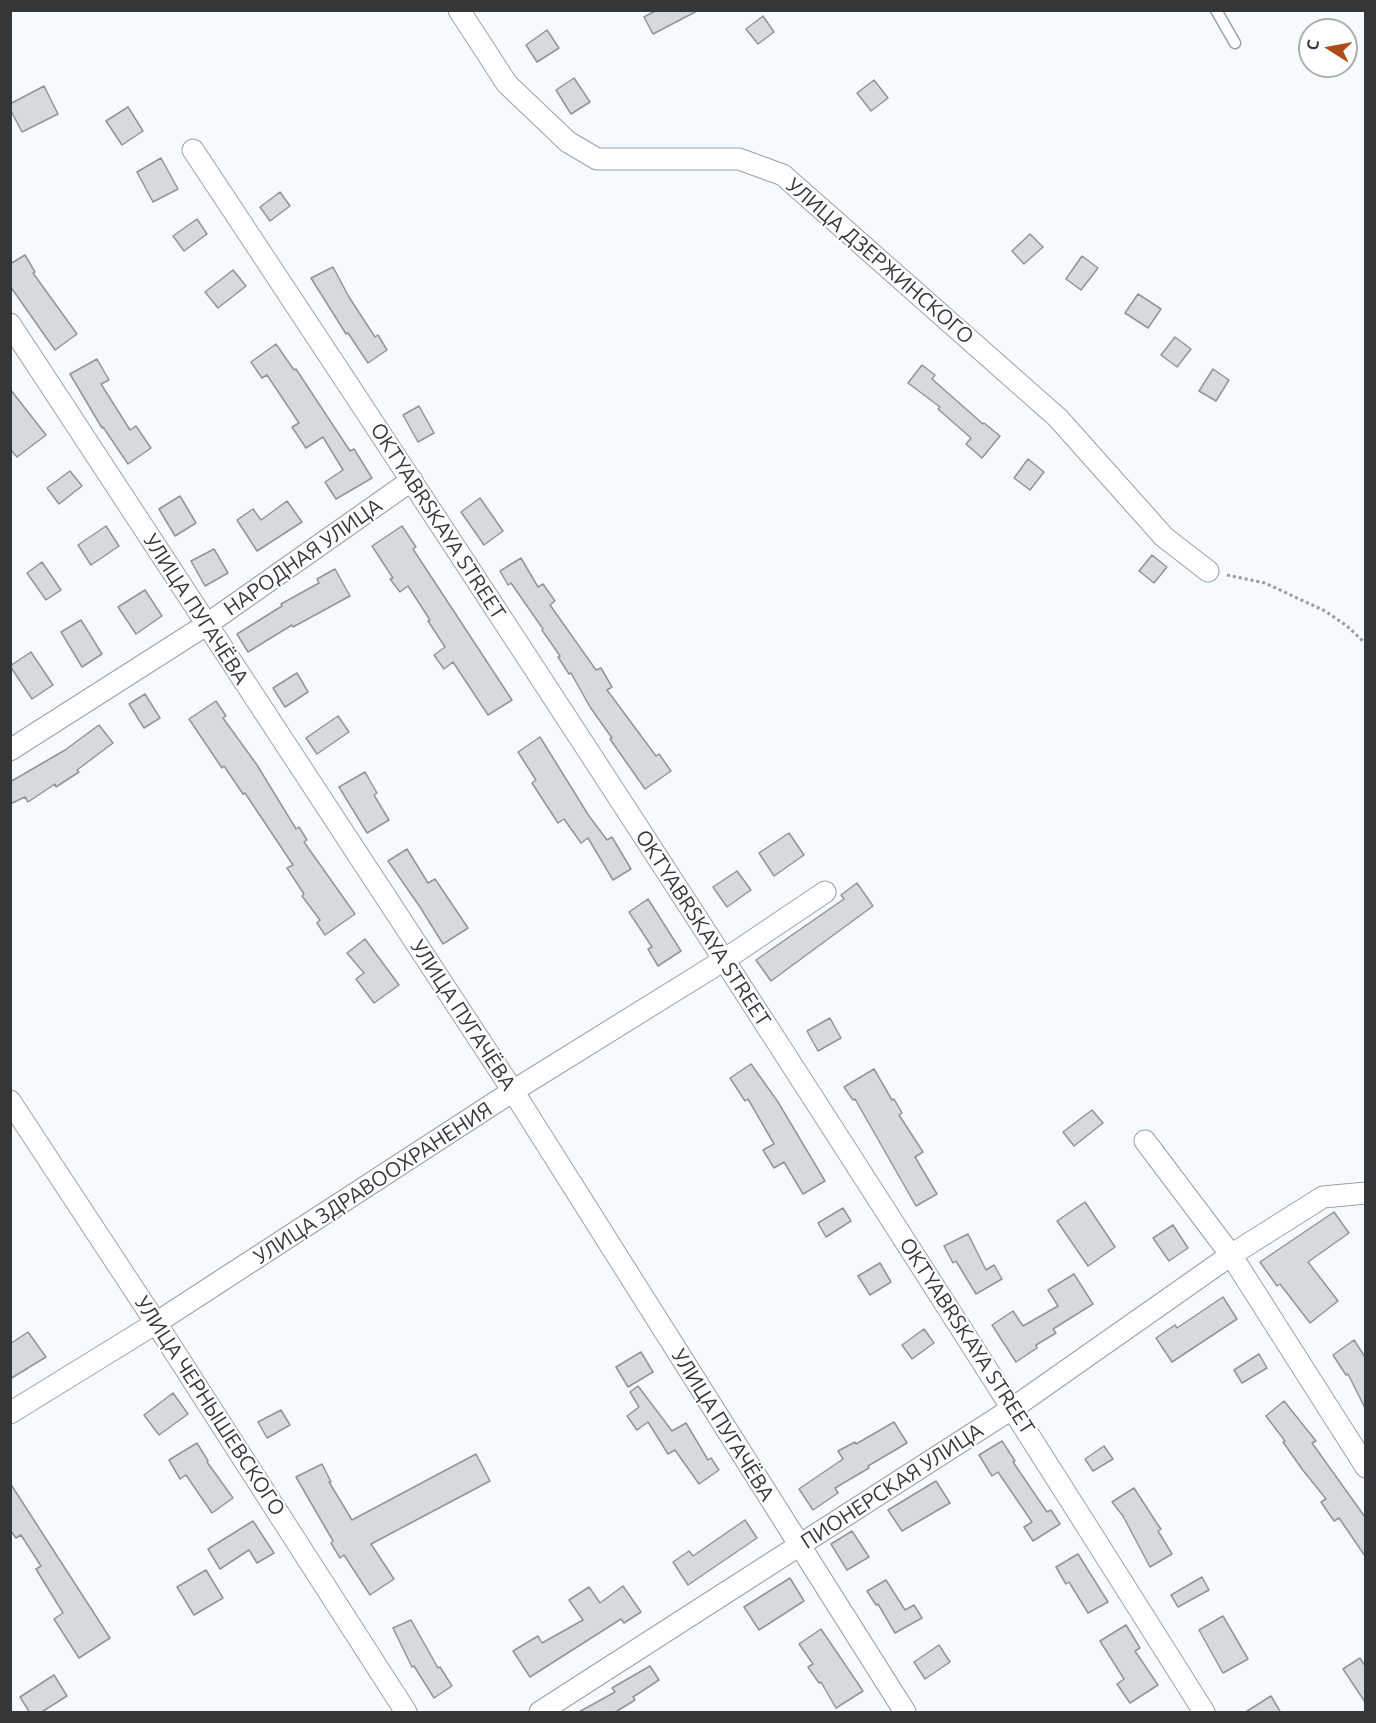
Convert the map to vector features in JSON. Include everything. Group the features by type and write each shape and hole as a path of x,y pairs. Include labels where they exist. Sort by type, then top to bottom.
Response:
{"street":[{"name":"УЛИЦА ДЗЕРЖИНСКОГО","path":"459,10 507,84 568,142 597,159 739,159 783,175 1058,418 1164,537 1208,571"},
{"name":"OKTYABRSKAYA STREET","path":"193,150 412,480 724,960 1013,1408 1204,1713"},
{"name":"УЛИЦА ПУГАЧЁВА","path":"10,324 513,1091 905,1713"},
{"name":"НАРОДНАЯ УЛИЦА","path":"10,750 206,625 412,480"},
{"name":"УЛИЦА ЗДРАВООХРАНЕНИЯ","path":"10,1413 156,1323 513,1091 724,960 825,892"},
{"name":"УЛИЦА ЧЕРНЫШЕВСКОГО","path":"10,1101 156,1323 406,1713"},
{"path":"1145,1142 1231,1255 1365,1467"},
{"name":"ПИОНЕРСКАЯ УЛИЦА","path":"540,1713 1013,1408 1231,1255 1323,1197 1365,1193"}],"lane":[{"path":"1216,10 1235,43"}],"path":[{"path":"1208,571 1265,583 1285,592 1325,611 1347,626 1365,644"}],"building":[{"path":"657,10 699,10 653,34 644,17"},
{"path":"763,16 774,32 758,44 746,29"},
{"path":"547,30 559,48 537,62 526,45"},
{"path":"574,78 590,102 571,114 556,90"},
{"path":"874,80 888,98 871,111 857,93"},
{"path":"44,86 58,114 22,132 10,109 10,104"},
{"path":"128,107 143,131 122,145 106,121"},
{"path":"161,158 178,189 153,202 137,172"},
{"path":"280,192 290,206 270,221 260,207"},
{"path":"197,219 207,234 184,251 173,236"},
{"path":"1030,234 1043,247 1024,264 1012,251"},
{"path":"25,255 35,272 33,273 77,334 55,350 10,286 10,264"},
{"path":"1082,256 1098,268 1081,290 1066,279"},
{"path":"333,267 375,337 378,335 387,350 368,363 348,333 346,334 311,278"},
{"path":"233,270 246,286 218,308 205,292"},
{"path":"1138,294 1161,309 1148,328 1125,313"},
{"path":"1175,337 1191,349 1177,367 1161,355"},
{"path":"276,344 294,370 296,369 350,451 354,449 372,478 336,499 325,482 343,470 323,437 306,448 292,427 299,423 267,375 262,378 251,362"},
{"path":"97,359 109,380 101,384 130,430 136,426 151,448 128,464 102,428 70,374"},
{"path":"922,365 935,375 932,379 1000,436 982,458 966,444 971,438 938,409 940,407 908,383"},
{"path":"1213,369 1229,380 1216,401 1199,391"},
{"path":"10,389 46,435 17,457 10,449"},
{"path":"419,406 434,433 418,442 403,415"},
{"path":"1028,459 1044,472 1030,490 1014,478"},
{"path":"70,471 82,486 59,504 47,488"},
{"path":"180,496 196,523 175,536 159,509"},
{"path":"480,498 503,531 484,545 461,512"},
{"path":"287,501 302,522 257,551 237,520 253,509 261,520"},
{"path":"106,526 119,546 91,565 78,545"},
{"path":"402,526 416,547 413,549 512,700 488,715 453,662 444,669 434,655 445,647 428,621 430,620 408,586 400,592 372,546"},
{"path":"214,549 228,573 205,586 191,561"},
{"path":"1152,555 1167,567 1154,583 1139,571"},
{"path":"521,558 538,587 543,584 555,601 550,605 596,670 601,668 612,687 607,690 656,756 659,754 671,771 645,789 610,739 612,738 590,707 571,673 569,674 558,657 560,656 543,629 511,583 508,585 500,571"},
{"path":"42,562 61,590 46,600 27,573"},
{"path":"335,569 350,596 293,627 292,625 248,652 237,634 282,606 281,604 319,583 317,579"},
{"path":"145,590 162,616 136,634 118,607"},
{"path":"81,620 102,654 82,667 61,632"},
{"path":"31,652 53,685 32,699 10,666"},
{"path":"297,673 308,692 285,707 273,688"},
{"path":"145,694 160,718 144,728 129,704"},
{"path":"216,701 226,716 223,718 257,765 296,829 299,827 307,840 304,842 355,914 325,935 317,923 320,920 302,896 304,894 287,868 293,865 245,793 243,794 224,766 222,768 189,719"},
{"path":"338,716 349,732 317,754 306,738"},
{"path":"99,725 113,743 77,770 79,772 56,787 55,784 28,802 25,797 10,804 10,782 65,750"},
{"path":"540,737 589,816 607,840 612,837 631,869 613,880 588,838 581,843 564,819 558,823 532,783 536,780 518,752"},
{"path":"365,772 377,793 374,795 389,820 367,833 339,787"},
{"path":"789,833 804,855 774,876 759,853"},
{"path":"407,849 428,883 435,879 468,928 443,944 388,861"},
{"path":"737,871 751,890 727,907 713,887"},
{"path":"857,883 873,906 771,981 756,960 844,899 841,895"},
{"path":"648,899 681,951 658,966 648,949 652,947 629,912"},
{"path":"365,939 399,985 374,1003 356,979 364,973 347,953"},
{"path":"830,1018 841,1038 818,1051 807,1031"},
{"path":"751,1064 778,1102 825,1181 803,1194 784,1162 774,1168 763,1150 774,1144 748,1099 745,1101 730,1078"},
{"path":"874,1069 892,1100 894,1099 902,1113 899,1115 923,1152 915,1157 937,1194 916,1206 855,1099 853,1100 844,1087"},
{"path":"1092,1110 1103,1123 1074,1146 1063,1132"},
{"path":"1085,1202 1115,1247 1088,1266 1057,1221"},
{"path":"843,1208 851,1221 826,1237 818,1223"},
{"path":"1334,1212 1349,1233 1308,1262 1338,1301 1310,1323 1280,1284 1277,1286 1260,1262"},
{"path":"1173,1225 1188,1248 1169,1261 1153,1238"},
{"path":"968,1234 986,1270 994,1265 1002,1279 976,1294 956,1261 953,1263 944,1246"},
{"path":"880,1263 891,1282 870,1295 858,1276"},
{"path":"1074,1274 1093,1304 1053,1329 1056,1333 1036,1345 1037,1348 1016,1362 992,1325 1013,1311 1023,1326 1058,1306 1048,1290"},
{"path":"1223,1297 1237,1319 1172,1362 1156,1338 1175,1325 1177,1328"},
{"path":"924,1329 934,1343 912,1359 902,1345"},
{"path":"28,1332 46,1357 10,1379 10,1344"},
{"path":"1354,1340 1365,1357 1365,1408 1348,1374 1346,1375 1333,1355"},
{"path":"641,1352 653,1372 628,1387 616,1367"},
{"path":"1259,1354 1267,1368 1242,1383 1234,1370"},
{"path":"638,1386 672,1431 686,1423 708,1460 711,1458 719,1470 699,1484 675,1450 668,1454 648,1422 637,1430 627,1416 639,1407 630,1392"},
{"path":"173,1393 188,1414 159,1435 144,1415"},
{"path":"1284,1401 1316,1441 1312,1443 1365,1517 1365,1556 1339,1518 1334,1521 1321,1502 1326,1499 1302,1469 1266,1416"},
{"path":"281,1410 290,1425 267,1438 258,1422"},
{"path":"894,1422 907,1443 835,1488 838,1493 813,1510 799,1489 843,1459 838,1451 855,1442 856,1444"},
{"path":"1002,1441 1015,1461 1013,1462 1047,1512 1051,1510 1060,1524 1033,1541 1024,1527 1032,1522 998,1472 992,1476 979,1455"},
{"path":"197,1443 207,1462 233,1498 212,1513 186,1475 180,1479 169,1460"},
{"path":"1104,1446 1113,1459 1093,1471 1085,1459"},
{"path":"476,1454 490,1481 371,1544 394,1579 370,1595 344,1555 340,1558 331,1543 333,1541 296,1477 322,1464 331,1482 329,1482 352,1520"},
{"path":"936,1481 950,1503 902,1531 888,1510"},
{"path":"10,1483 110,1638 79,1658 54,1619 63,1613 36,1569 41,1566 21,1535 16,1538 10,1530"},
{"path":"1134,1488 1161,1529 1158,1531 1172,1554 1150,1567 1123,1516 1112,1502"},
{"path":"745,1520 757,1538 688,1585 673,1562 689,1551 693,1556"},
{"path":"253,1521 274,1553 257,1563 249,1550 220,1569 208,1549"},
{"path":"852,1531 869,1557 847,1570 831,1544"},
{"path":"1078,1554 1108,1602 1088,1613 1069,1582 1066,1584 1056,1567"},
{"path":"206,1570 223,1598 194,1615 177,1587"},
{"path":"1202,1577 1209,1590 1178,1607 1171,1595"},
{"path":"790,1578 804,1601 759,1630 744,1607"},
{"path":"886,1580 905,1610 914,1605 922,1618 895,1633 878,1604 876,1605 867,1591"},
{"path":"623,1586 641,1612 624,1623 621,1619 530,1677 513,1651 538,1636 542,1643 583,1620 569,1600 589,1587 600,1603"},
{"path":"1223,1616 1248,1659 1223,1673 1199,1630"},
{"path":"411,1620 438,1668 440,1667 452,1686 434,1698 414,1666 412,1667 393,1628"},
{"path":"1126,1625 1140,1648 1135,1651 1158,1685 1130,1703 1117,1684 1124,1679 1100,1641"},
{"path":"821,1629 863,1691 836,1708 821,1682 819,1683 808,1667 813,1664 799,1644"},
{"path":"939,1645 950,1662 925,1679 914,1662"},
{"path":"1360,1658 1365,1666 1365,1702 1343,1669"},
{"path":"650,1666 659,1680 633,1697 635,1700 614,1713 577,1713 615,1692 612,1688"},
{"path":"54,1675 67,1696 40,1713 30,1713 20,1697"},
{"path":"1271,1696 1281,1713 1244,1713"}]}
